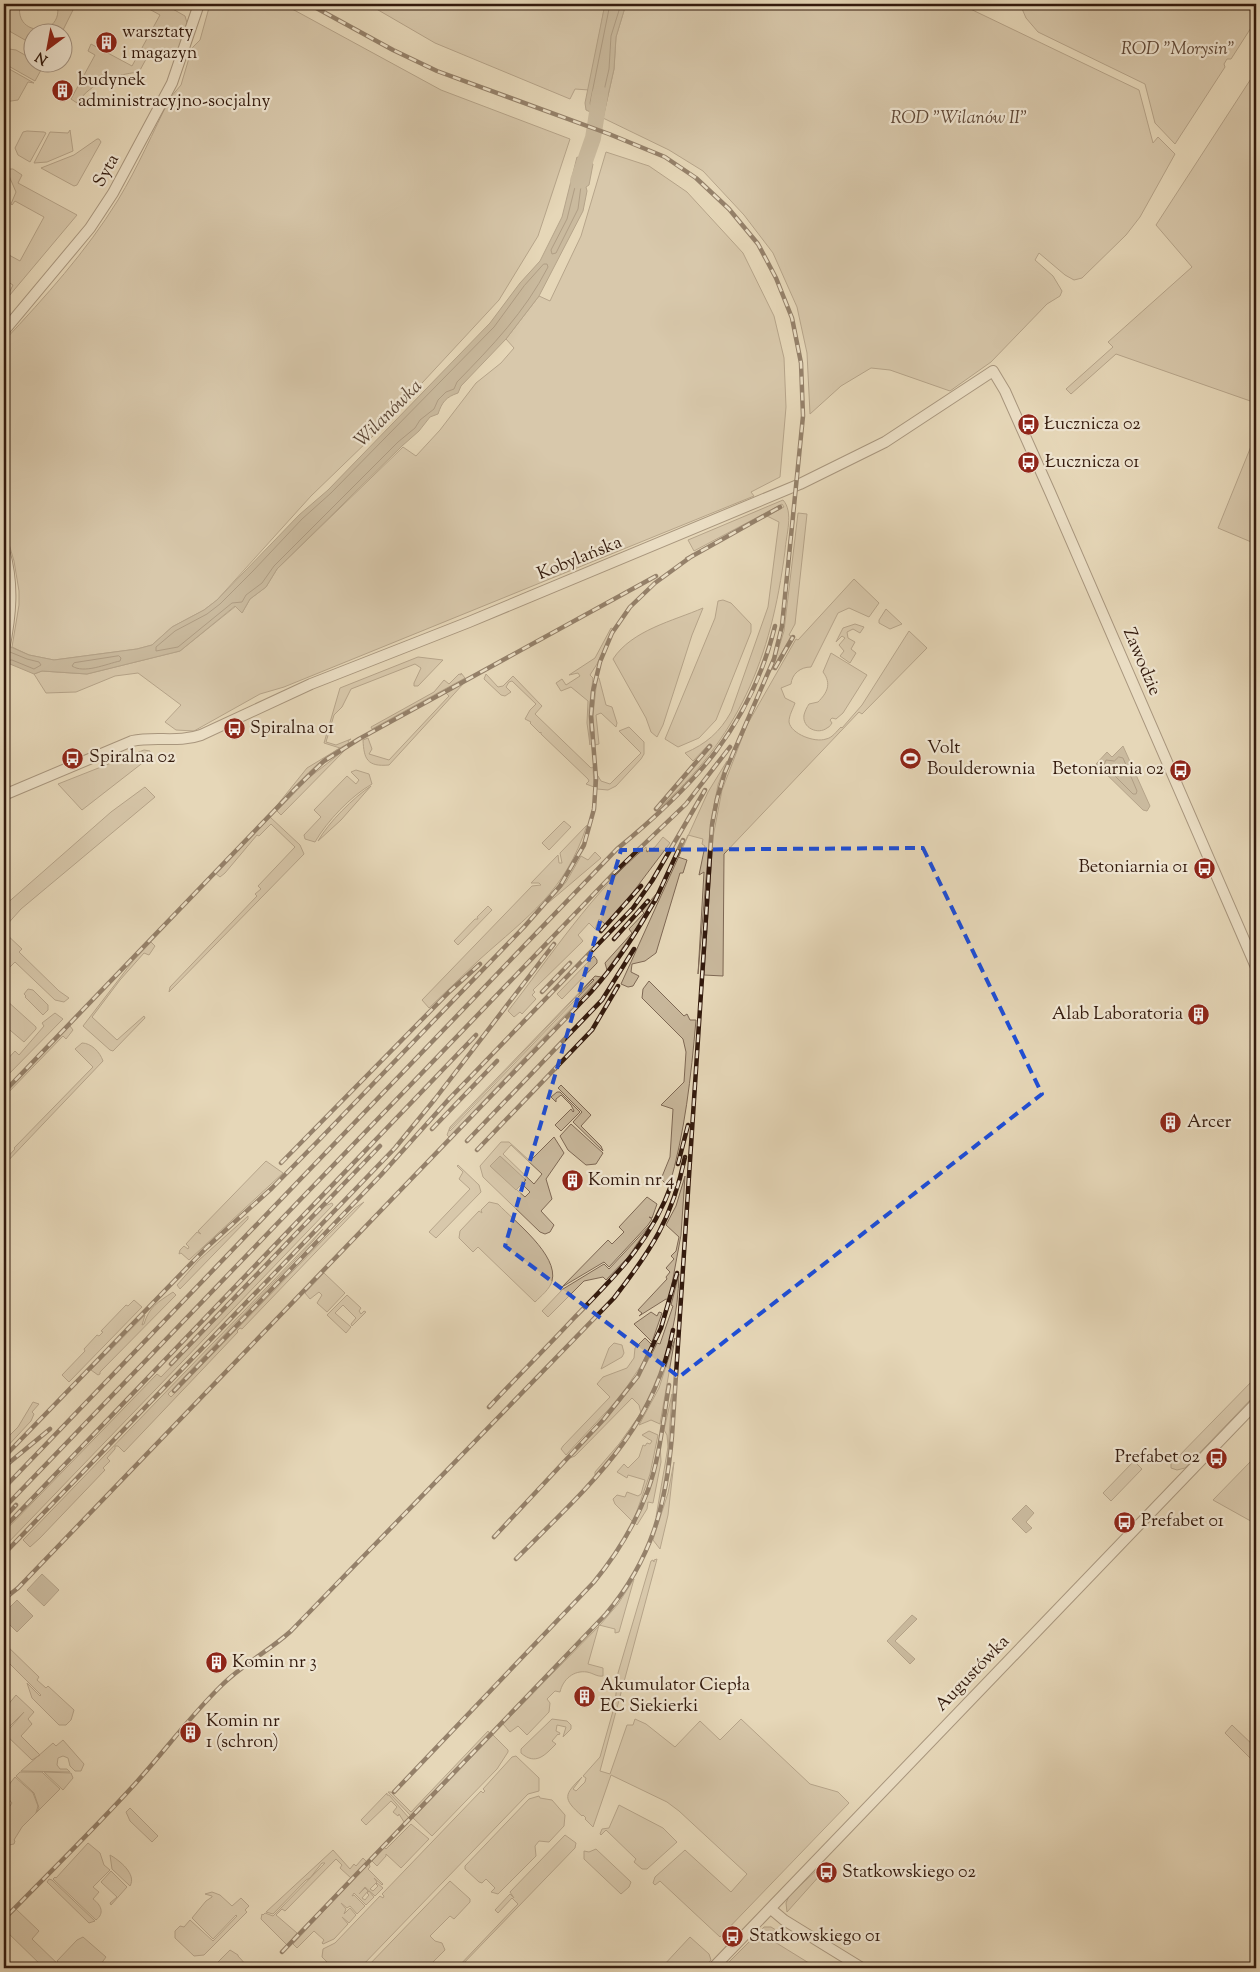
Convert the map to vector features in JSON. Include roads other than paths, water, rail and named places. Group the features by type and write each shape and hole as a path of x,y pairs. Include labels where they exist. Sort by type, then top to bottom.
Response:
{"street":[{"name":"Syta","path":"4,331 90,228 114,193 172,84 199,4"},
{"name":"Kobylańska","path":"4,795 132,742 184,739 201,735 311,684 469,622 800,484 885,442 994,371"},
{"name":"Zawodzie","path":"994,371 1005,391 1050,492 1256,967"},
{"path":"4,550 11,589 11,611 5,645"},
{"name":"Augustówka","path":"713,1968 1256,1403"},
{"path":"770,1909 784,1920 862,1968"}],"water":[{"path":"605,4 626,4 616,37 614,69 603,118 586,110 585,103"},
{"path":"577,157 593,164 589,185 586,187 583,211 539,296 506,339 461,386 458,393 445,400 438,414 430,417 419,431 277,569 266,587 250,599 242,613 235,606 180,651 87,674 42,671 34,674 10,664 4,664 4,644 29,655 54,660 137,649 152,645 172,627 204,610 217,600 299,515 328,490 490,323 520,283 540,261 562,217"},
{"path":"1123,746 1150,806 1147,811 1143,810 1096,764 1107,752 1112,757"},
{"path":"500,1156 526,1180 516,1190 490,1166"},
{"path":"1026,1505 1034,1513 1026,1522 1032,1528 1026,1533 1012,1519"},
{"path":"42,1574 59,1590 44,1606 27,1590"},
{"path":"17,1600 33,1616 17,1632 4,1619 4,1613"},
{"path":"912,1615 917,1619 895,1641 915,1659 910,1664 887,1641"}],"waterway":[{"name":"Wilanówka","path":"578,181 593,138 600,94"}],"railway":[{"path":"282,1952 606,1614 635,1573 646,1552 654,1530 666,1485 672,1436 712,825 725,772 774,659 782,626 803,416 801,363 792,318 776,278 758,244 729,209 696,178 665,157 609,134 437,71 393,50 309,4"},
{"path":"687,559 780,507"},
{"path":"4,1457 206,1248 272,1188 318,1141 524,927 560,886 584,845 594,809 596,778 591,716 593,691 600,662 612,633 630,607 655,583 692,556"},
{"path":"4,1092 324,761 359,739 656,576"},
{"path":"4,1488 617,849 695,777 735,724 751,694 764,662 775,626"},
{"path":"775,668 793,637"},
{"path":"656,809 710,746"},
{"path":"4,1508 615,872 686,804 730,747"},
{"path":"174,1391 381,1175 449,1099 633,908 652,881 705,790"},
{"path":"655,901 683,840"},
{"path":"601,931 641,886"},
{"path":"4,1599 18,1588 591,992 627,946 657,897"},
{"path":"614,939 648,901"},
{"path":"4,1554 395,1148 554,944"},
{"path":"467,1141 602,1000 634,949"},
{"path":"542,992 570,963"},
{"path":"281,1163 449,992 480,964"},
{"path":"477,1150 592,1030 618,986"},
{"path":"4,1528 476,1035"},
{"path":"432,1129 497,1061"},
{"path":"678,1164 688,1125"},
{"path":"171,1364 380,1146"},
{"path":"9,1914 119,1801 210,1697 239,1671 291,1631 614,1298 650,1248 659,1232 674,1198 685,1157"},
{"path":"489,1407 618,1272 654,1223 672,1183"},
{"path":"494,1537 604,1419 638,1376 661,1328 677,1273"},
{"path":"516,1559 591,1482 633,1429 650,1399 663,1366 673,1330"},
{"path":"394,1792 594,1582 618,1550 648,1490 658,1452 669,1385"},
{"path":"4,1467 50,1429"},
{"path":"4,1518 16,1505"}],"place":[{"name":"warsztaty i magazyn","path":"106,43"},
{"name":"budynek administracyjno-socjalny","path":"62,91"},
{"name":"Łucznicza 02","path":"1028,425"},
{"name":"Łucznicza 01","path":"1029,463"},
{"name":"Spiralna 01","path":"234,729"},
{"name":"Spiralna 02","path":"73,758"},
{"name":"Volt Boulderownia","path":"911,759"},
{"name":"Betoniarnia 02","path":"1180,770"},
{"name":"Betoniarnia 01","path":"1204,868"},
{"name":"Alab Laboratoria","path":"1199,1015"},
{"name":"Arcer","path":"1171,1123"},
{"name":"Komin nr 4","path":"572,1181"},
{"name":"Prefabet 02","path":"1216,1458"},
{"name":"Prefabet 01","path":"1125,1522"},
{"name":"Komin nr 3","path":"216,1663"},
{"name":"Akumulator Ciepła EC Siekierki","path":"584,1696"},
{"name":"Komin nr 1 (schron)","path":"190,1732"},
{"name":"Statkowskiego 02","path":"826,1873"},
{"name":"Statkowskiego 01","path":"733,1937"}],"park label":[{"name":"ROD \"Morysin\"","path":"1178,50"},
{"name":"ROD \"Wilanów II\"","path":"959,119"}]}
